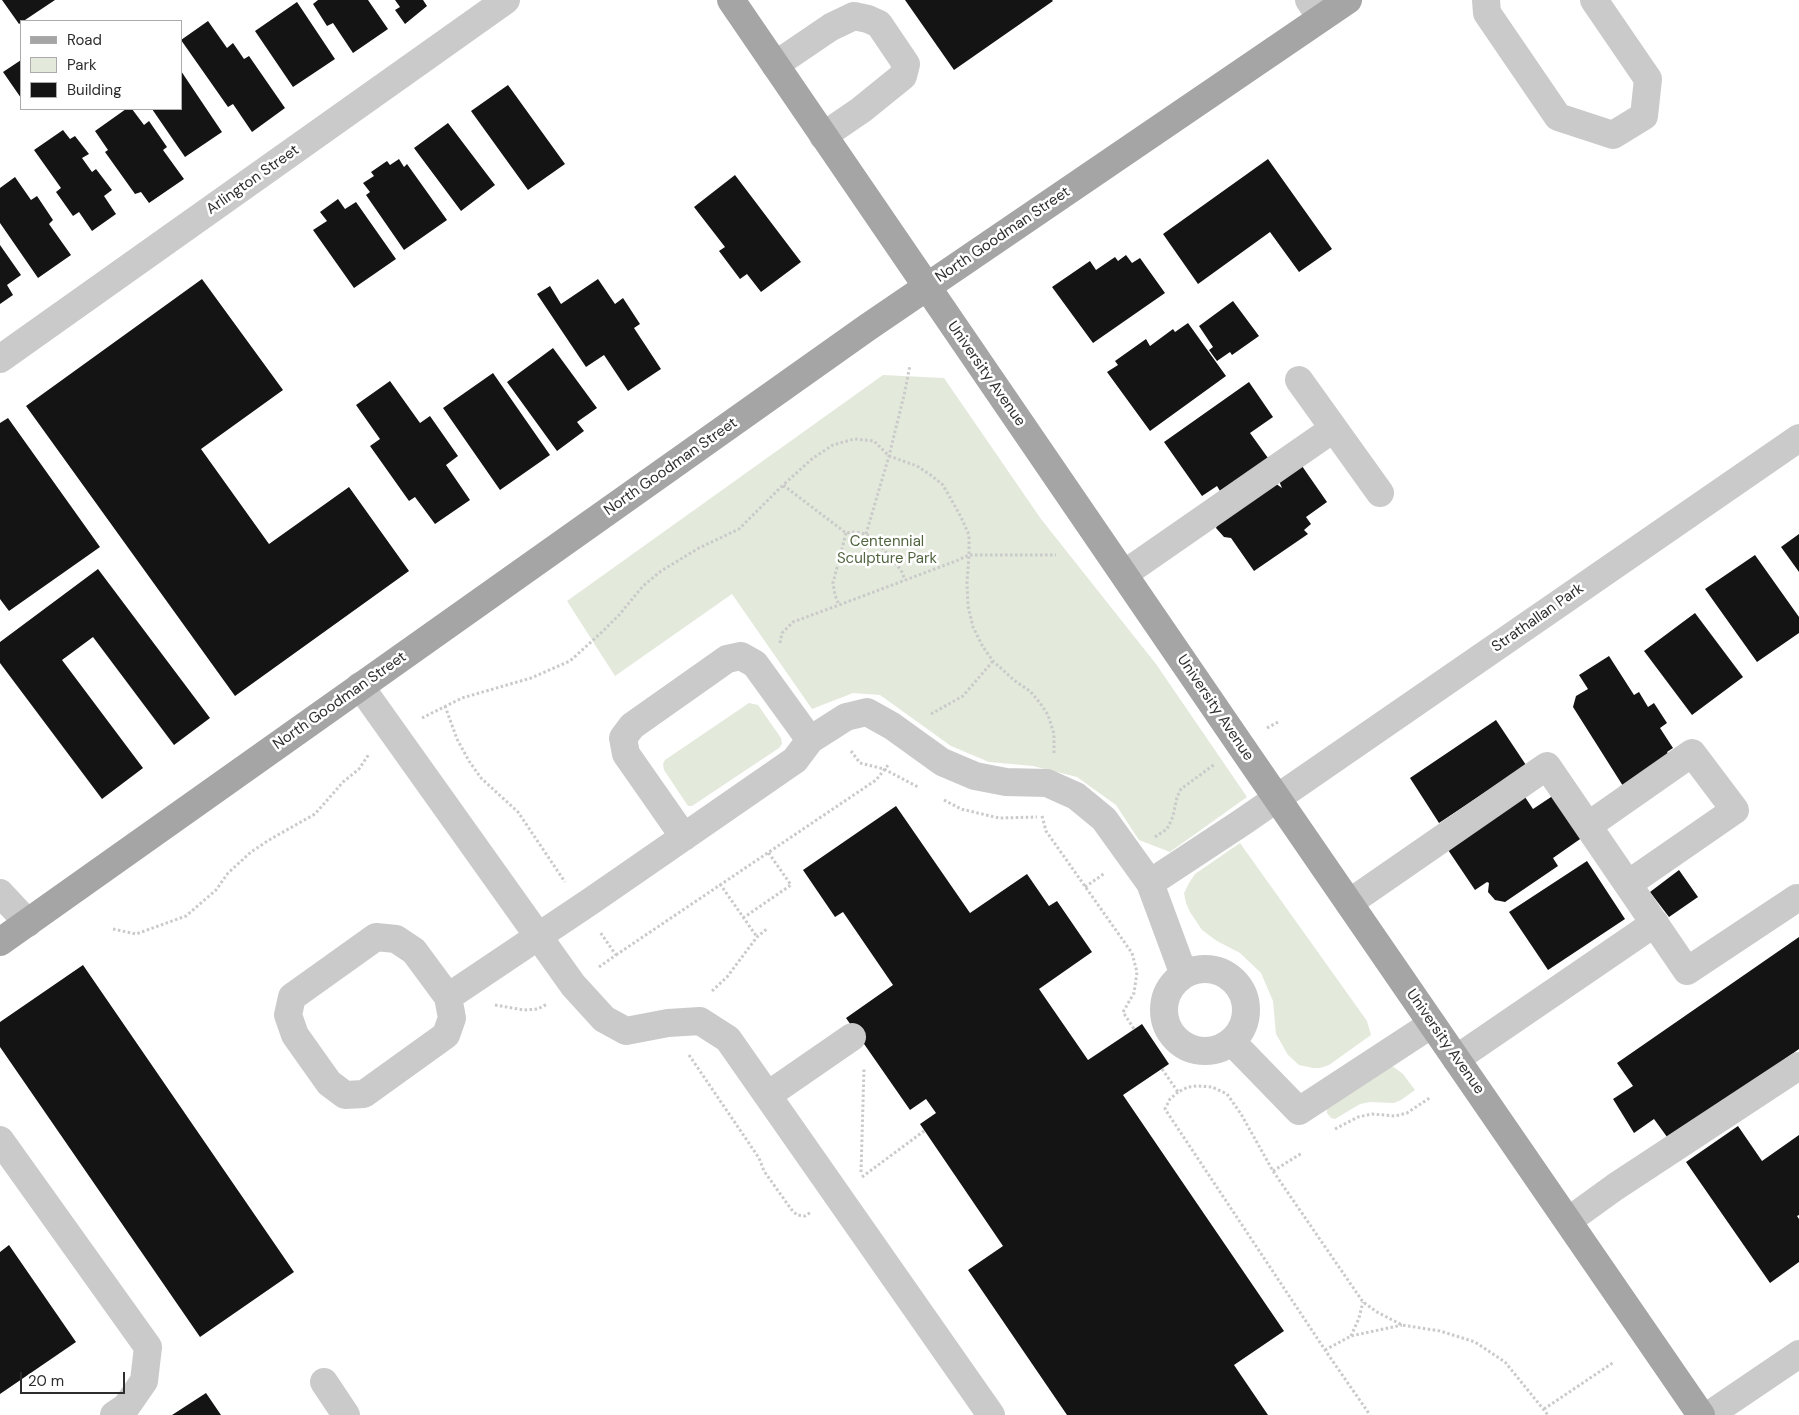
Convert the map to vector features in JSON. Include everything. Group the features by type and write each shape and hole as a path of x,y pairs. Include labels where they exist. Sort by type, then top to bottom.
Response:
{"main road":[{"name":"University Avenue","path":"730,0 1276,798 1702,1415"},
{"name":"North Goodman Street","path":"0,942 926,287 1315,9 1348,0"}],"street":[{"name":"Arlington Street","path":"0,359 506,0"},
{"path":"1486,0 1487,13 1558,117 1614,135 1644,116 1648,79 1594,0"},
{"path":"775,65 824,31 854,16 879,24 890,40 906,64 903,76 861,110 823,136"},
{"path":"1299,380 1380,493"},
{"path":"1124,574 1333,428"},
{"name":"Strathallan Park","path":"1150,883 1799,438"},
{"path":"684,837 626,754 623,738 632,726 727,659 741,656 756,664 810,740"},
{"path":"360,686 573,985 604,1020 626,1031 668,1023 700,1021 728,1039 990,1415"},
{"path":"450,1008 414,951 396,939 376,937 292,996 288,1015 295,1035 329,1083 345,1095 364,1094 446,1035 450,1008 538,936 795,760 810,740 846,717 867,712 892,726 942,762 975,776 1006,782 1047,783 1076,796 1104,819 1150,883 1184,975"},
{"path":"1588,825 1692,753 1735,810 1628,884"},
{"path":"1349,903 1548,766 1687,971 1797,898"},
{"path":"0,893 28,922"},
{"path":"1456,1059 1654,923"},
{"path":"1210,969 1223,973 1234,981 1242,991 1246,1004 1246,1018 1241,1031 1232,1042 1220,1049 1207,1052 1193,1050 1171,1034 1166,1022 1164,1008 1167,995 1174,984 1184,975 1197,970 1210,969"},
{"path":"1232,1042 1299,1112 1432,1024"},
{"path":"768,1095 852,1037"},
{"path":"1568,1221 1615,1187 1799,1066"},
{"path":"0,1140 148,1347 144,1381 126,1407 114,1415"},
{"path":"1709,1415 1799,1354"},
{"path":"324,1382 346,1415"}],"path":[{"path":"866,534 889,456 906,391 910,366"},
{"path":"417,720 462,698 548,672 570,661 619,615 643,586 661,571 699,548 739,529 802,467 834,445 854,439 874,441 889,456 917,466 942,485 961,517 968,535 968,606 973,627 992,661 1030,691 1048,715 1054,734 1053,759"},
{"path":"783,484 846,533 866,534 878,543 901,570 905,580"},
{"path":"839,605 833,583 846,533"},
{"path":"778,647 782,633 792,622 969,555 1056,555"},
{"path":"926,718 943,706 963,696 992,661"},
{"path":"445,706 457,738 469,762 481,778 518,812 565,883"},
{"path":"1152,840 1167,829 1181,789 1221,759"},
{"path":"113,928 136,934 186,916 216,890 228,872 245,857 269,840 315,814 343,782 359,769"},
{"path":"602,974 598,968 616,954 876,780 884,769"},
{"path":"1042,809 1046,831 1132,953 1136,972 1134,993 1122,1012 1134,1029"},
{"path":"743,918 791,885 768,852"},
{"path":"1085,887 1107,871"},
{"path":"720,884 757,937"},
{"path":"709,993 727,977 757,937 768,928"},
{"path":"599,932 616,954"},
{"path":"450,1008 493,1004 524,1010 538,1009 548,1002"},
{"path":"689,1054 759,1158 764,1171 790,1209 797,1215 805,1216 817,1208"},
{"path":"864,1061 861,1178 924,1131"},
{"path":"1162,1069 1178,1092"},
{"path":"1370,1415 1165,1108 1170,1099 1178,1092 1196,1086 1212,1087 1227,1094 1241,1114 1273,1171 1363,1302 1377,1312 1402,1325 1440,1331 1475,1342 1505,1362 1548,1415"},
{"path":"1336,1129 1358,1117 1372,1114 1395,1116 1407,1113 1431,1097"},
{"path":"1273,1171 1302,1153"},
{"path":"1350,1336 1359,1318 1363,1302"},
{"path":"1325,1350 1350,1336 1402,1325"},
{"path":"1544,1409 1614,1362"}],"green space":[{"name":"Centennial Sculpture Park","path":"883,375 944,378 1041,519 1156,664 1247,797 1170,852 1139,840 1116,805 1077,777 1033,766 989,762 951,746 880,695 853,693 812,709 732,594 615,676 567,601"},
{"path":"749,703 758,705 781,738 782,744 779,748 692,806 688,806 664,770 663,764 665,760"},
{"path":"1240,843 1367,1021 1371,1035 1329,1065 1313,1068 1299,1065 1288,1055 1276,1034 1273,1001 1261,973 1240,953 1217,941 1202,930 1186,903 1184,893 1195,874"},
{"path":"1391,1065 1403,1074 1415,1090 1394,1103 1370,1102 1360,1104 1335,1119 1331,1118 1327,1113 1327,1109 1330,1106"}],"building":[{"path":"2,0 55,0 25,20 20,20 19,24"},
{"path":"318,0 368,0 388,29 353,53 333,23 327,26 313,4"},
{"path":"395,0 423,0 427,6 405,24 395,10 400,7"},
{"path":"905,0 1052,0 1053,1 954,70"},
{"path":"297,2 335,59 293,87 255,31"},
{"path":"208,21 227,48 233,43 244,59 249,56 285,108 252,132 233,104 228,107 182,39"},
{"path":"20,61 20,97 3,72"},
{"path":"182,72 222,132 185,157 153,110 182,110"},
{"path":"508,85 565,164 528,190 471,111"},
{"path":"125,110 133,110 144,125 149,121 167,147 163,150 184,179 149,203 141,192 135,194 105,152 108,150 95,131"},
{"path":"448,123 495,185 461,211 414,148"},
{"path":"63,130 70,139 75,136 89,154 82,158 92,172 96,169 112,190 104,196 116,214 92,231 79,212 73,216 56,192 61,188 34,150"},
{"path":"399,159 404,167 407,164 447,220 404,250 366,195 370,192 363,183 374,176 371,172 387,161 390,165"},
{"path":"1268,159 1332,249 1299,272 1270,232 1198,284 1163,234"},
{"path":"735,175 801,262 761,292 747,274 740,279 719,251 725,247 694,207"},
{"path":"15,177 31,200 37,196 53,220 49,224 71,255 38,278 0,223 0,188"},
{"path":"338,199 345,209 356,202 396,259 354,288 313,230 327,221 320,212"},
{"path":"0,245 21,275 7,285 13,295 0,304"},
{"path":"1126,255 1132,263 1140,258 1165,293 1093,343 1052,287 1090,261 1096,270 1115,257 1118,261"},
{"path":"202,279 283,390 201,449 269,544 349,487 409,571 235,696 26,406"},
{"path":"598,279 615,304 623,298 640,324 634,328 661,369 628,391 604,355 586,367 537,294 550,286 561,304"},
{"path":"1233,301 1259,336 1232,355 1230,352 1217,361 1209,350 1213,347 1199,326"},
{"path":"1188,323 1226,376 1150,431 1107,372 1118,365 1115,361 1146,339 1150,346 1173,329 1175,332"},
{"path":"553,348 597,408 577,422 584,431 557,451 507,382"},
{"path":"493,373 550,455 500,490 443,408"},
{"path":"390,381 420,423 430,416 458,456 446,465 470,500 435,524 415,497 409,501 370,446 380,439 356,405"},
{"path":"1249,382 1273,417 1250,433 1268,458 1220,491 1217,486 1202,496 1164,442"},
{"path":"8,418 100,547 9,611 0,599 0,423"},
{"path":"1302,466 1327,502 1306,517 1311,524 1304,530 1308,534 1254,571 1231,538 1224,537 1216,528 1219,521 1275,483 1282,488 1279,481"},
{"path":"1799,534 1799,572 1781,547"},
{"path":"1755,555 1799,617 1799,633 1757,662 1705,589"},
{"path":"98,569 210,718 174,745 93,637 62,660 143,768 102,799 0,663 0,642"},
{"path":"1695,613 1743,677 1692,715 1644,651"},
{"path":"1609,656 1634,695 1639,692 1648,707 1654,703 1667,723 1660,728 1673,748 1667,752 1674,764 1623,786 1573,707 1576,696 1588,689 1579,675"},
{"path":"1496,720 1526,765 1439,823 1410,778"},
{"path":"1523,794 1533,809 1554,795 1583,837 1553,858 1558,866 1505,902 1495,900 1488,892 1489,883 1487,882 1475,890 1446,847"},
{"path":"896,806 970,913 1027,874 1049,906 1057,901 1092,952 1039,989 1088,1060 1142,1024 1169,1064 1123,1095 1284,1331 1234,1365 1268,1415 1067,1415 968,1270 1003,1246 920,1124 936,1113 926,1099 910,1110 846,1018 893,985 843,912 835,917 803,870"},
{"path":"1587,861 1625,919 1548,970 1509,912"},
{"path":"1679,870 1698,897 1669,917 1650,892"},
{"path":"1799,937 1799,1049 1670,1141 1654,1119 1634,1133 1613,1099 1633,1086 1617,1063"},
{"path":"83,965 294,1272 200,1337 0,1047 0,1022"},
{"path":"1738,1126 1762,1161 1799,1135 1799,1215 1797,1216 1799,1219 1799,1262 1770,1283 1686,1162"},
{"path":"9,1245 76,1342 0,1394 0,1252"},
{"path":"206,1393 221,1415 172,1415"}]}
